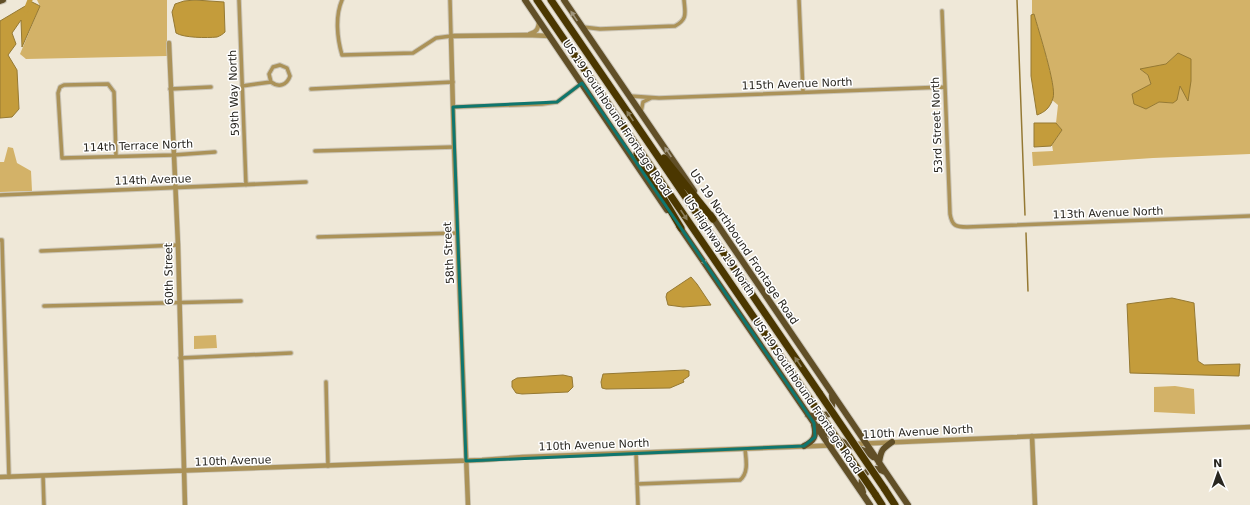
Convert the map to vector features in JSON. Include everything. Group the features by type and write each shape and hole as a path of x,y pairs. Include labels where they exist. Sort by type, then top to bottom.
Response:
{"highway":[{"name":"US Highway 19 North","path":"537,0 882,505"},
{"name":"US Highway 19 North","path":"551,0 895,505"},
{"path":"615,113 681,228"},
{"path":"640,130 713,219"}],"main road":[{"name":"US 19 Southbound Frontage Road","path":"525,0 668,212 681,228 870,505"},
{"name":"US 19 Northbound Frontage Road","path":"564,0 908,505"},
{"path":"808,415 815,417 829,414 833,403 831,392"},
{"path":"846,414 848,423 849,474"},
{"path":"814,423 836,439 867,452 879,463"},
{"path":"804,446 812,442 815,437 816,432 814,423"},
{"path":"879,463 883,449 892,442"},
{"path":"866,499 861,487 862,478 868,471 877,469 886,472"}],"street":[{"name":"59th Way North","path":"239,0 246,185"},
{"path":"342,0 337,11 339,46 342,55 413,53 436,38 451,36 550,36"},
{"name":"58th Street","path":"450,0 453,82 452,107 468,505"},
{"path":"582,27 600,29 675,26 682,23 685,17 684,0"},
{"path":"799,0 803,92"},
{"name":"53rd Street North","path":"942,11 944,87 951,221 956,226 967,227"},
{"path":"527,35 534,33 537,30 539,21"},
{"path":"592,41 592,35 595,31 600,29"},
{"name":"60th Street","path":"169,43 178,245 185,505"},
{"path":"242,86 271,82 278,85 286,83 290,76 287,68 280,65 273,67 269,74 271,82"},
{"path":"311,89 453,82"},
{"path":"452,107 542,104 557,102 582,83"},
{"name":"114th Terrace North","path":"116,156 114,92 108,84 64,85 60,87 58,93 62,158 173,156 215,152"},
{"path":"170,89 211,87"},
{"name":"115th Avenue North","path":"630,96 650,98 944,87"},
{"path":"641,112 643,103 650,98"},
{"path":"315,151 454,146"},
{"name":"114th Avenue","path":"0,195 306,182"},
{"name":"113th Avenue North","path":"967,227 1250,216"},
{"path":"318,237 457,233"},
{"path":"1,240 9,477"},
{"path":"41,250 178,245"},
{"path":"44,306 242,300"},
{"path":"180,358 291,353"},
{"path":"326,382 328,466"},
{"name":"110th Avenue North","path":"466,461 522,457 830,446 1250,427"},
{"path":"1032,436 1035,505"},
{"path":"637,484 740,480 746,473 745,449"},
{"path":"636,453 638,505"},
{"name":"110th Avenue","path":"0,477 185,472 466,461"},
{"path":"43,476 44,505"}],"highlighted area":[{"path":"582,83 814,423 815,437 804,446 466,461 453,107 557,102"}],"shaded area":[{"path":"37,0 167,0 167,56 26,59 20,54 40,6"},
{"path":"195,0 224,2 224,33 217,37 208,38 190,37 176,33 172,12 175,4"},
{"path":"1032,0 1250,0 1250,154 1153,158 1033,166 1032,152 1053,151 1052,145 1062,130 1056,123 1058,105 1052,100 1053,93 1050,71 1034,14 1032,14","holes":["1178,53 1188,100 1180,85 1173,103 1159,102 1146,109 1132,94 1151,84 1148,75 1141,70 1166,64"]},
{"path":"32,2 40,6 22,47 21,20 12,33 16,44 8,55 17,70 19,109 12,117 0,118 0,21"},
{"path":"1034,14 1050,71 1053,92 1053,98 1049,107 1037,115 1031,76 1031,15"},
{"path":"1178,53 1191,59 1191,81 1188,101 1180,86 1177,100 1173,103 1159,102 1146,109 1134,104 1132,94 1151,84 1148,75 1140,69 1166,64"},
{"path":"1034,123 1056,123 1062,130 1051,146 1034,147"},
{"path":"8,147 13,148 17,163 31,171 32,191 0,192 0,162 4,162"},
{"path":"691,277 711,305 683,307 668,305 666,297 667,293"},
{"path":"1172,298 1194,303 1198,361 1204,365 1240,364 1239,376 1130,373 1127,304"},
{"path":"216,335 217,348 194,349 194,336"},
{"path":"689,371 689,376 683,380 684,382 670,388 602,388 601,382 603,374"},
{"path":"563,375 572,377 573,387 568,392 522,394 516,393 512,387 512,381 517,378"},
{"path":"1175,386 1194,389 1195,414 1154,412 1154,387"}],"waterway":[{"path":"26,10 30,0"},
{"path":"1017,0 1025,215"},
{"path":"1026,233 1028,291"}]}
